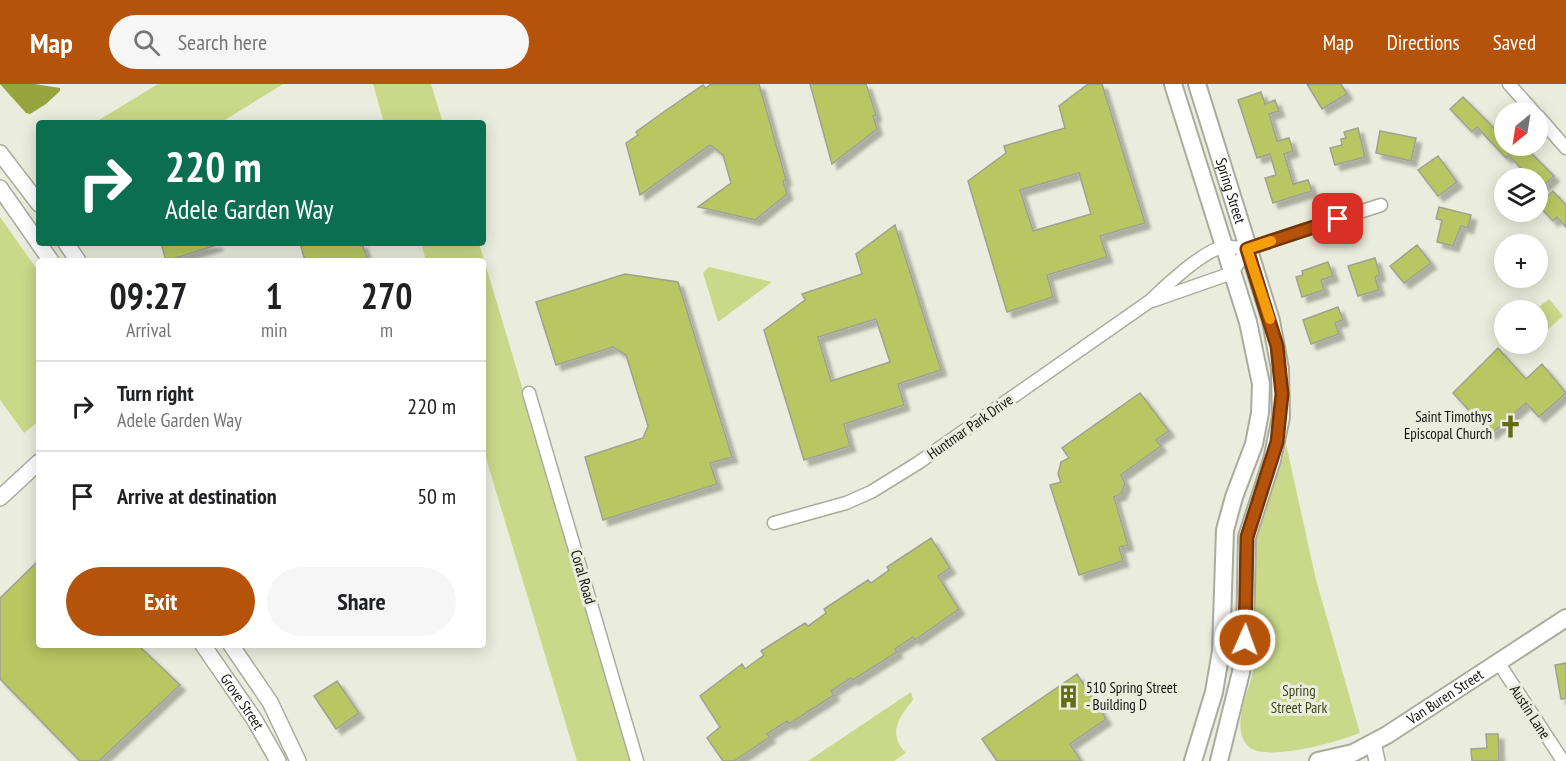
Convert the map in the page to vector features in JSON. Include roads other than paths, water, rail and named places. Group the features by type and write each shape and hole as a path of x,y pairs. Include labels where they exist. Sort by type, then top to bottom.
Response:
{"main road":[{"name":"Spring Street","path":"1173,84 1232,273 1256,355 1261,384 1260,413 1254,444 1234,497 1225,530 1221,651 1214,692 1196,754"},
{"name":"Spring Street","path":"1197,84 1277,346 1281,385 1281,417 1272,460 1247,537 1244,651 1224,760"},
{"name":"Van Buren Street","path":"1318,761 1353,753 1373,742 1566,618"},
{"path":"1196,754 1224,760"}],"street":[{"path":"1509,84 1525,102"},
{"path":"1548,127 1566,148"},
{"path":"0,153 36,200"},
{"path":"0,188 36,240"},
{"path":"1224,247 1247,249 1381,205"},
{"name":"Huntmar Park Drive","path":"774,523 846,503 871,492 918,463 1150,301 1170,281 1224,247"},
{"path":"1232,273 1247,249"},
{"name":"Huntmar Park Drive","path":"1150,301 1232,273"},
{"name":"Coral Road","path":"529,393 637,761"},
{"path":"0,498 36,465"},
{"name":"Grove Street","path":"205,648 254,718 278,761"},
{"name":"Grove Street","path":"233,648 270,702 298,761"},
{"name":"Austin Lane","path":"1498,662 1563,761"},
{"path":"1373,742 1377,761"}],"place":[{"name":"Saint Timothys Episcopal Church","path":"1510,426"},
{"name":"510 Spring Street - Building D","path":"1068,697"}],"park label":[{"name":"Spring Street Park","path":"1299,700"}]}
